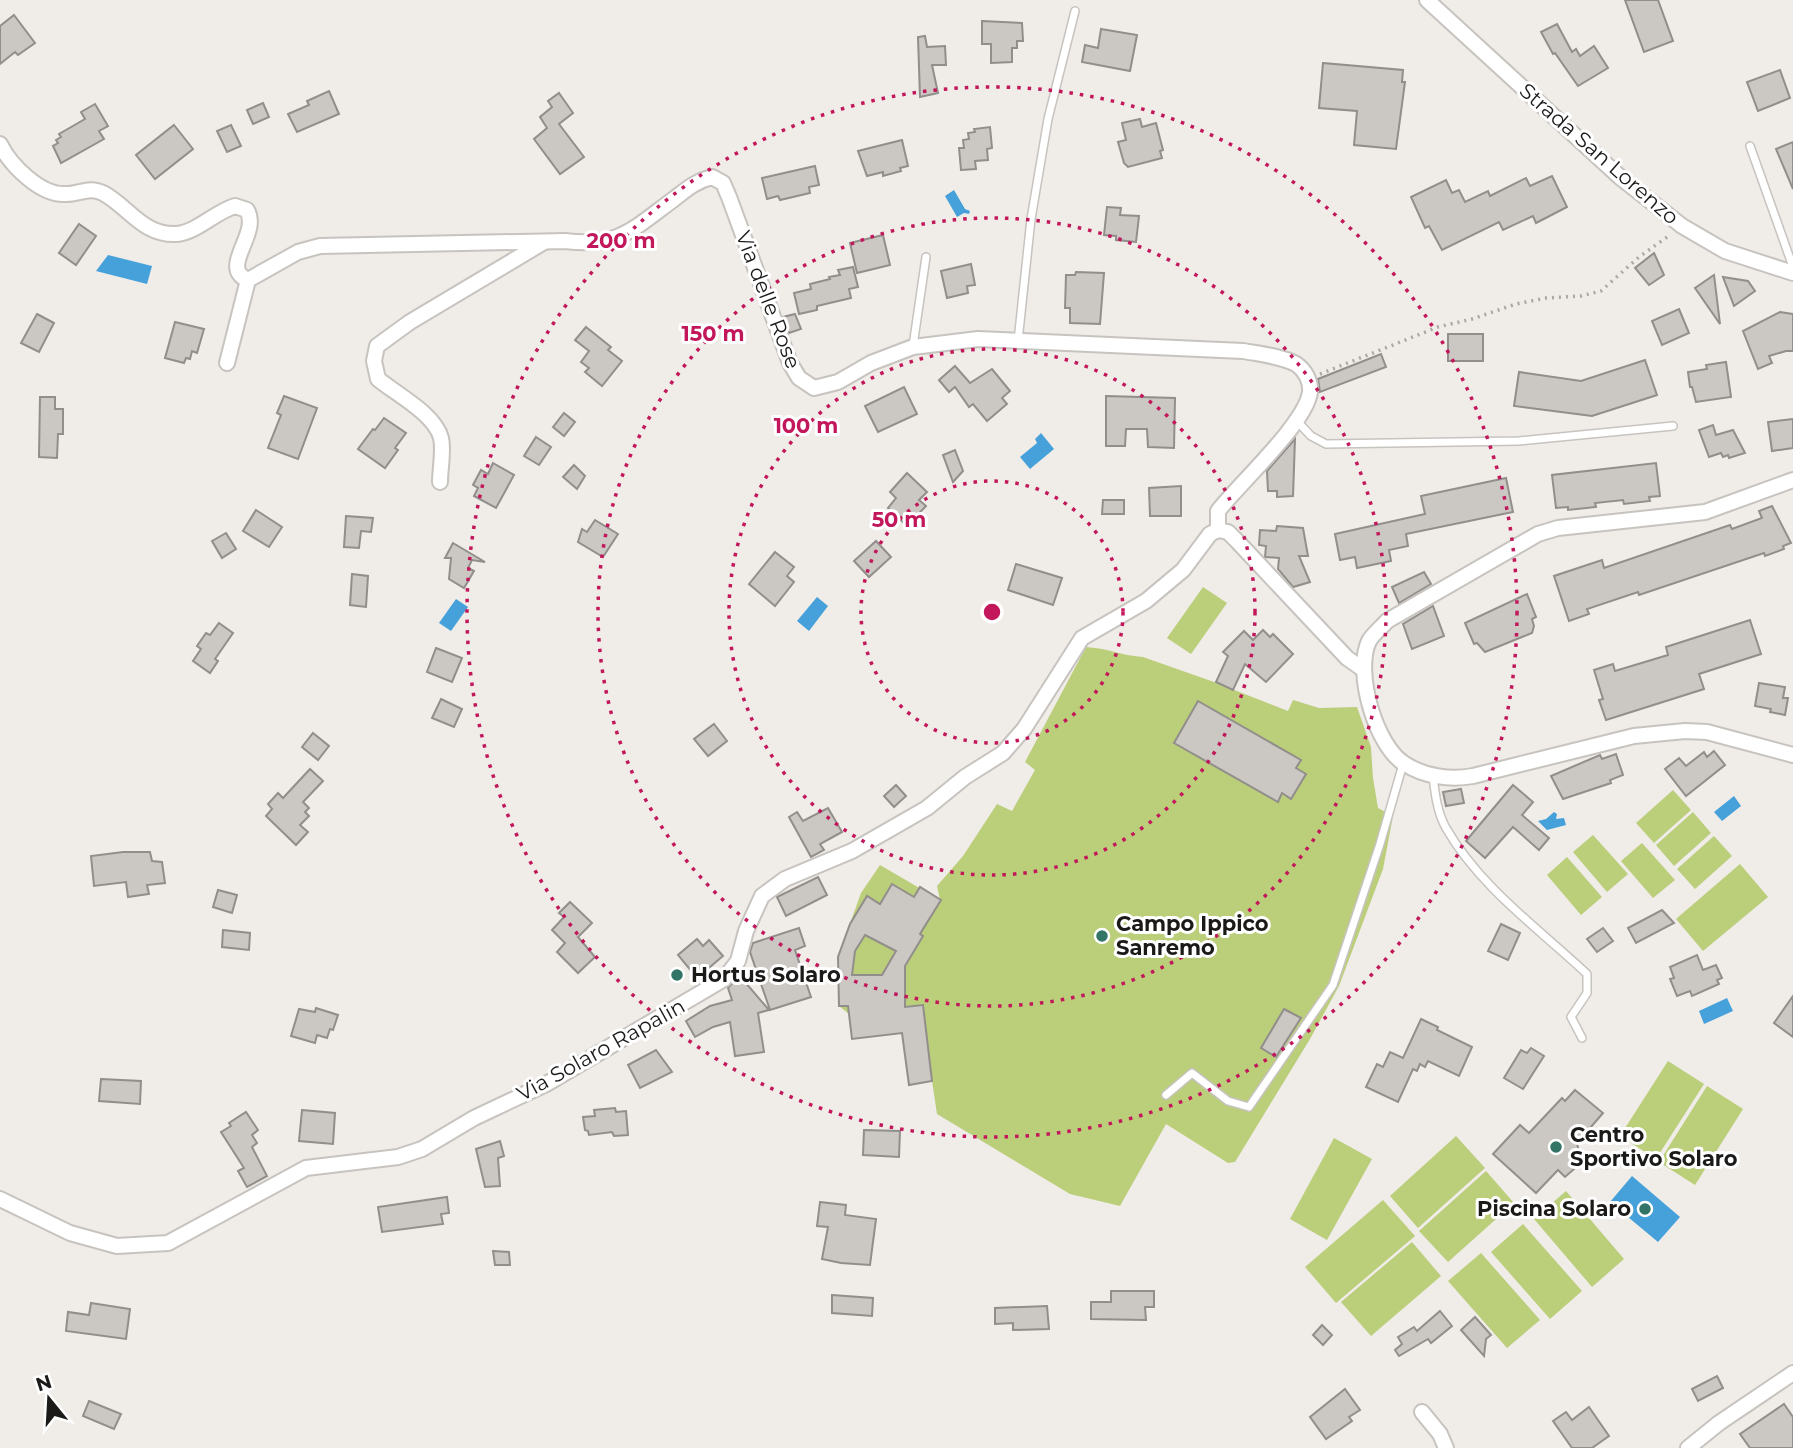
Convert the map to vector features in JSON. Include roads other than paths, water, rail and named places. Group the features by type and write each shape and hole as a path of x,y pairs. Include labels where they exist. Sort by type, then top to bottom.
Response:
{"street":[{"name":"Strada San Lorenzo","path":"1426,0 1621,177 1682,226 1725,251 1793,273"},
{"path":"0,144 9,160 49,191 65,195 88,189 102,193 140,224 162,234 180,234 235,206 247,210 252,224 237,261 237,271 241,277 248,280 227,363"},
{"name":"Via delle Rose","path":"248,280 298,252 320,246 608,242 636,228 697,181 712,177 723,183 790,363 799,378 814,388 824,387 871,363 913,347 978,339 1243,351 1297,365 1307,375 1310,391 1296,419"},
{"path":"440,482 441,440 437,428 430,419 377,379 374,362 377,346 410,322 545,241"},
{"path":"1296,419 1287,434 1218,511 1219,530 1228,533 1245,549 1347,658 1364,670"},
{"path":"1793,480 1705,512 1558,528 1538,534 1387,621 1369,642 1364,670 1373,718 1381,736 1404,764 1433,775 1455,779 1473,776 1634,736 1685,731 1707,732 1793,755"},
{"name":"Via Solaro Rapalin","path":"0,1199 70,1233 117,1245 168,1243 306,1168 398,1157 422,1149 474,1118 548,1083 724,979 738,961 746,931 762,896 785,879 852,851 928,808 965,777 1003,753 1024,729 1082,638 1146,601 1183,570 1210,534 1219,530"},
{"path":"1688,1448 1719,1423 1793,1373"},
{"path":"1422,1412 1440,1434 1446,1448"}],"lane":[{"path":"1018,341 1031,219 1048,119 1075,11"},
{"path":"1750,146 1793,267"},
{"path":"913,347 926,257"},
{"path":"1296,419 1311,436 1326,444 1518,441 1673,426"},
{"path":"1166,1095 1192,1073 1228,1101 1250,1107 1333,985 1404,764"},
{"path":"1433,775 1435,797 1445,826 1467,858 1502,896 1587,974 1587,993 1571,1017 1582,1038"}],"water":[{"path":"954,190 965,209 970,211 969,214 964,213 957,217 945,196"},
{"path":"108,255 152,266 147,284 96,271"},
{"path":"1041,433 1054,449 1030,469 1020,457 1037,443 1035,439"},
{"path":"817,597 828,606 809,631 797,621"},
{"path":"456,599 468,607 451,631 439,623"},
{"path":"1734,796 1741,806 1722,821 1714,812"},
{"path":"1554,812 1557,814 1556,819 1564,818 1566,825 1547,830 1538,821 1546,819"},
{"path":"1727,998 1733,1011 1704,1024 1699,1011"},
{"name":"Piscina Solaro","path":"1632,1176 1680,1217 1658,1242 1610,1202"}],"place":[{"name":"Campo Ippico Sanremo","path":"1102,936"},
{"name":"Hortus Solaro","path":"677,975"},
{"name":"Centro Sportivo Solaro","path":"1556,1147"},
{"name":"Piscina Solaro","path":"1645,1209"}]}
